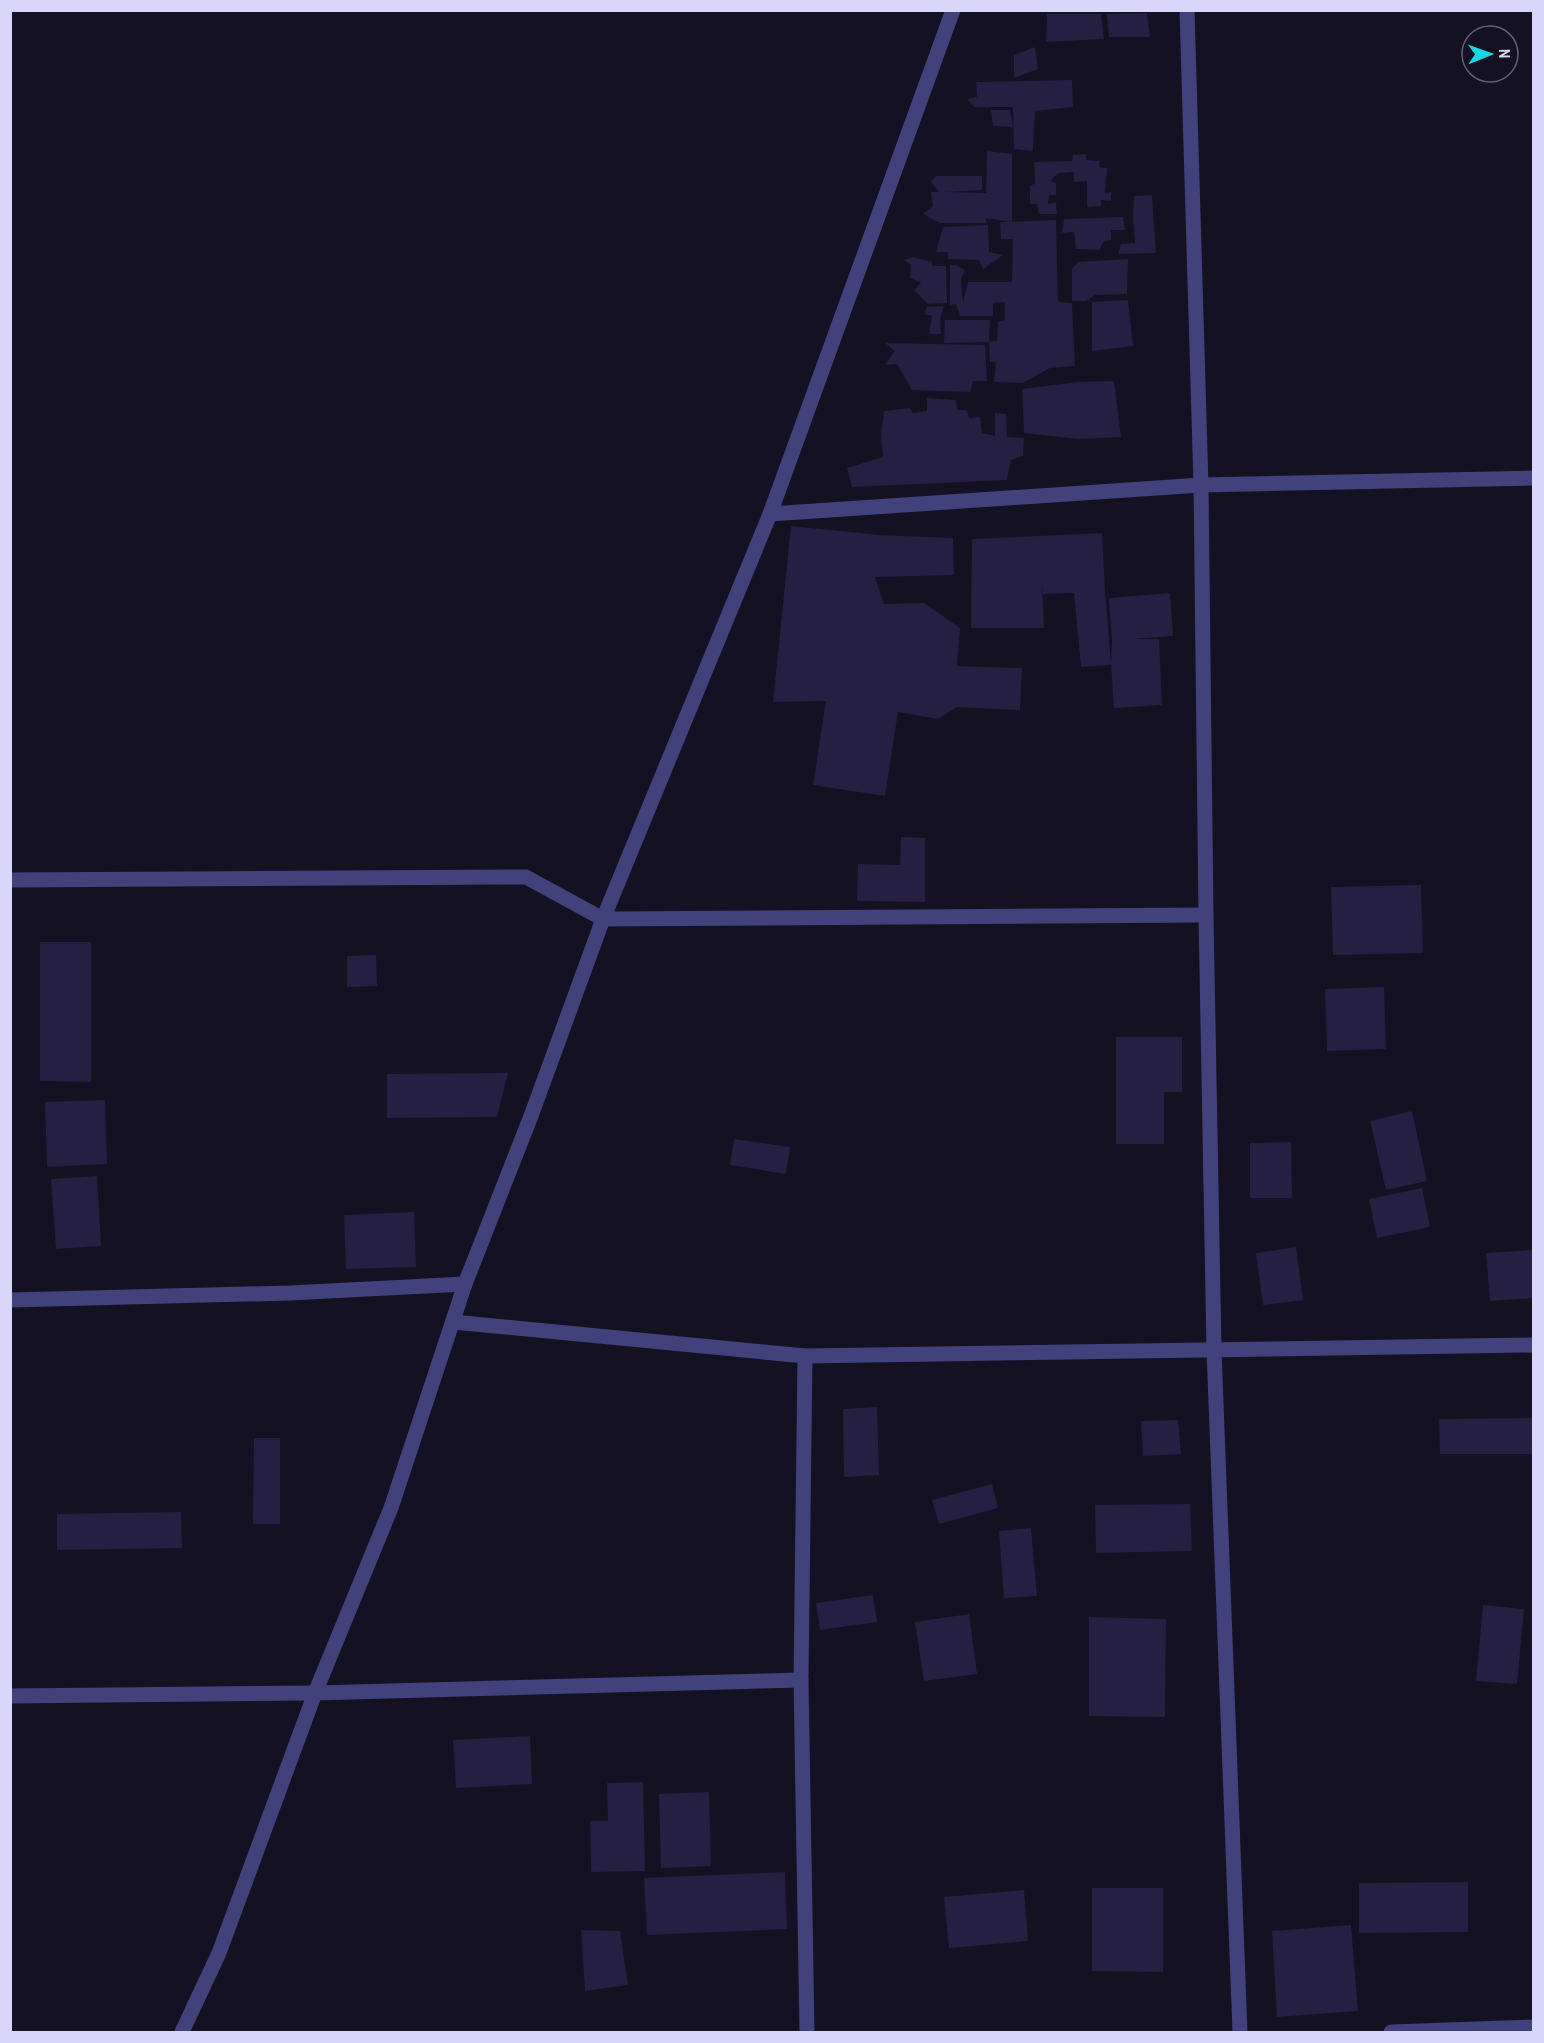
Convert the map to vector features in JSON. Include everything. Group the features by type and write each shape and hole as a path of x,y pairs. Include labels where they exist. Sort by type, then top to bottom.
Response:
{"street":[{"path":"182,2032 219,1953 315,1693 391,1508 465,1284 531,1116 603,919 770,514 953,10"},
{"path":"1187,10 1201,485 1214,1350 1240,2032"},
{"path":"770,514 1201,485 1533,478"},
{"path":"10,880 526,877 603,919 1206,915"},
{"path":"10,1300 290,1293 465,1284"},
{"path":"453,1322 805,1356 1533,1345"},
{"path":"805,1356 801,1680 807,2032"},
{"path":"10,1696 315,1693 801,1680"},
{"path":"1391,2032 1533,2027"}],"building":[{"path":"1147,13 1150,37 1109,37 1107,14"},
{"path":"1047,14 1101,14 1104,39 1046,42"},
{"path":"1035,47 1038,69 1014,78 1014,55"},
{"path":"1072,80 1073,107 1035,111 1033,151 1014,149 1013,107 974,107 967,99 977,97 976,82"},
{"path":"991,110 1010,110 1013,127 993,126"},
{"path":"987,151 1012,154 1012,222 986,218 986,223 940,223 923,214 933,206 931,192 939,192 931,182 936,176 982,176 982,190 946,192 986,193"},
{"path":"1086,154 1086,160 1100,161 1099,167 1107,168 1105,193 1111,192 1111,201 1101,200 1101,206 1087,207 1087,181 1074,182 1074,172 1058,173 1050,181 1056,183 1056,195 1049,195 1048,204 1056,203 1057,214 1039,214 1037,204 1030,204 1030,185 1035,184 1034,162 1072,161 1073,155"},
{"path":"1152,195 1156,253 1118,254 1121,244 1135,243 1134,196"},
{"path":"1123,217 1125,230 1111,230 1111,240 1104,241 1099,250 1076,249 1074,232 1062,233 1064,219"},
{"path":"1056,220 1058,302 1072,303 1075,366 1050,368 1023,383 994,382 996,362 990,362 989,342 997,341 998,322 1005,320 1005,302 993,303 993,316 960,316 956,304 950,305 950,265 956,265 965,270 961,279 963,303 968,282 1012,282 1013,239 1001,239 1000,222"},
{"path":"988,225 989,252 1003,255 983,269 979,260 948,259 948,252 936,252 943,227"},
{"path":"913,257 932,262 932,266 946,266 947,303 928,304 914,290 921,283 910,278 911,265 904,260"},
{"path":"1128,259 1127,294 1095,295 1086,301 1072,301 1072,269 1078,262"},
{"path":"1128,300 1133,346 1092,351 1092,302"},
{"path":"944,306 940,319 941,334 929,334 932,316 924,314 927,307"},
{"path":"945,320 990,320 989,342 944,343"},
{"path":"885,343 985,345 987,381 973,381 970,392 912,390 897,364 885,365 895,351"},
{"path":"1114,381 1121,437 1078,439 1024,433 1022,389 1077,382"},
{"path":"927,398 956,400 957,410 967,410 969,418 980,417 982,433 995,436 995,413 1006,414 1007,437 1024,438 1023,456 1011,460 1007,480 852,487 847,468 883,457 881,435 884,411 910,408 913,413 927,411"},
{"path":"791,526 879,535 953,538 954,575 875,577 884,604 924,603 960,628 957,666 1022,668 1020,710 957,707 938,719 898,712 885,796 813,785 826,701 773,702"},
{"path":"1102,533 1111,665 1081,667 1074,593 1043,594 1042,586 1044,628 971,628 972,539"},
{"path":"1170,593 1173,636 1132,639 1159,639 1162,705 1114,708 1109,598"},
{"path":"901,837 925,838 925,902 857,901 858,864 900,865"},
{"path":"1421,885 1423,953 1333,955 1331,887"},
{"path":"40,942 91,942 91,1082 40,1081"},
{"path":"376,955 377,986 347,987 347,956"},
{"path":"1384,987 1386,1049 1327,1051 1325,989"},
{"path":"1116,1037 1182,1037 1182,1092 1164,1092 1164,1144 1116,1144"},
{"path":"508,1073 497,1117 387,1118 387,1074"},
{"path":"105,1100 107,1164 47,1167 45,1102"},
{"path":"1412,1111 1427,1181 1386,1190 1370,1121"},
{"path":"734,1139 790,1147 786,1174 730,1165"},
{"path":"1291,1142 1292,1198 1250,1198 1250,1143"},
{"path":"97,1176 101,1246 56,1249 51,1179"},
{"path":"1422,1188 1430,1227 1377,1238 1369,1199"},
{"path":"414,1212 416,1267 346,1269 344,1215"},
{"path":"1296,1247 1303,1300 1263,1305 1256,1253"},
{"path":"1533,1250 1533,1298 1490,1301 1486,1253"},
{"path":"877,1407 879,1475 844,1477 843,1409"},
{"path":"1533,1418 1533,1454 1440,1454 1439,1419"},
{"path":"1178,1420 1181,1454 1143,1456 1141,1421"},
{"path":"254,1438 280,1438 280,1524 253,1524"},
{"path":"992,1484 998,1508 939,1524 932,1500"},
{"path":"1190,1504 1192,1551 1096,1553 1095,1505"},
{"path":"181,1512 182,1548 57,1550 57,1514"},
{"path":"1031,1528 1037,1596 1004,1598 999,1531"},
{"path":"873,1595 877,1622 820,1630 816,1603"},
{"path":"1483,1605 1524,1609 1517,1684 1476,1681"},
{"path":"969,1614 977,1674 924,1681 915,1622"},
{"path":"1089,1617 1166,1619 1165,1717 1089,1716"},
{"path":"530,1736 532,1784 456,1788 453,1740"},
{"path":"643,1782 645,1871 591,1872 590,1821 608,1821 607,1783"},
{"path":"709,1792 711,1866 661,1868 659,1794"},
{"path":"785,1872 787,1929 647,1935 644,1878"},
{"path":"1468,1882 1468,1932 1359,1933 1359,1883"},
{"path":"1092,1888 1163,1888 1163,1972 1092,1971"},
{"path":"1024,1890 1028,1941 949,1948 944,1897"},
{"path":"1351,1925 1358,2011 1277,2017 1272,1931"},
{"path":"581,1930 620,1931 628,1985 585,1991"}]}
